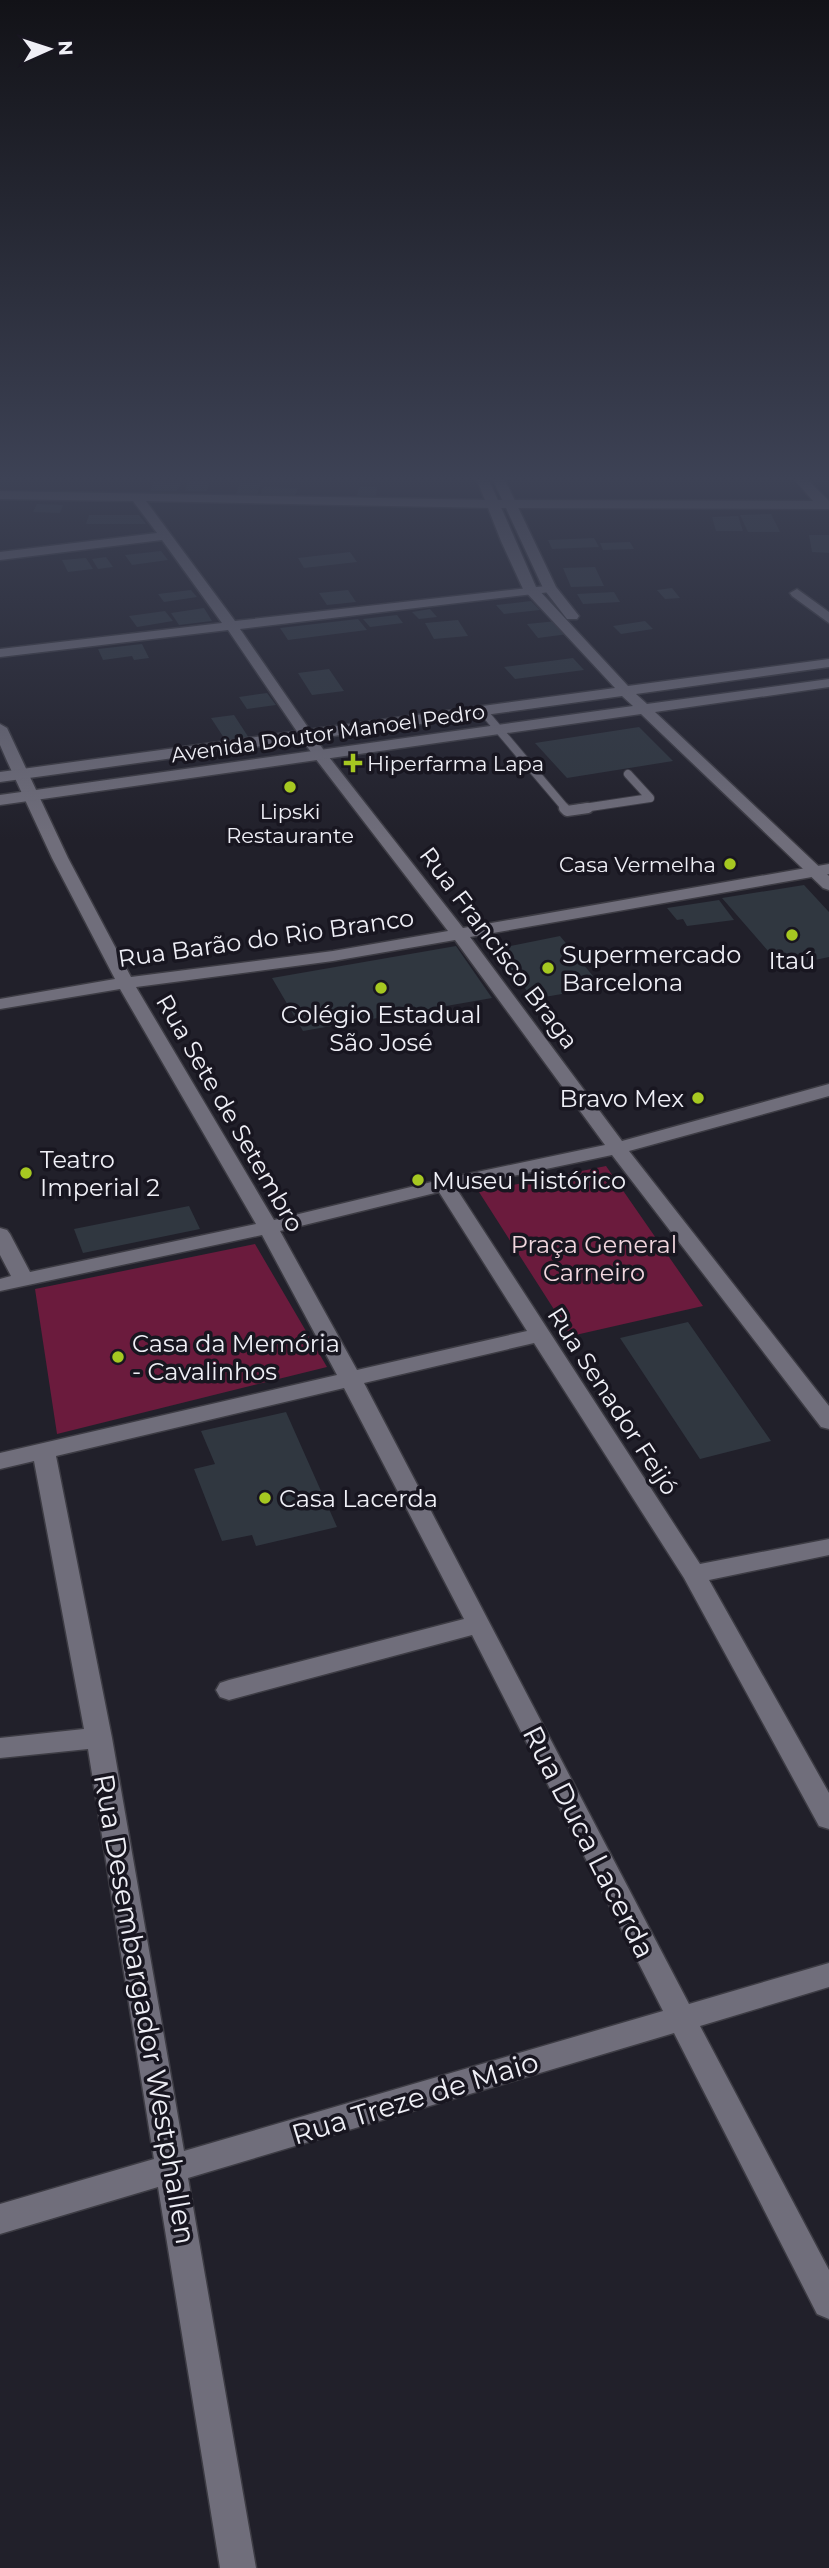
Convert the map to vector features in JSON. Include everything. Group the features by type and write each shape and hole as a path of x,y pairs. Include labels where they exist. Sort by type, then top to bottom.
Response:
{"street":[{"name":"Rua Francisco Braga","path":"213,600 320,755 459,934 617,1148 829,1422"},
{"path":"0,653 440,600"},
{"path":"542,600 635,686 662,707"},
{"path":"559,600 616,660"},
{"path":"805,600 829,619"},
{"name":"Avenida Doutor Manoel Pedro","path":"0,777 483,711 635,686 829,663"},
{"name":"Avenida Doutor Manoel Pedro","path":"0,800 829,683"},
{"path":"635,686 644,709 822,870 829,885"},
{"name":"Rua Sete de Setembro","path":"0,728 29,796 125,983 270,1227 352,1380"},
{"name":"Rua Barão do Rio Branco","path":"0,1004 125,983 333,956 822,870"},
{"path":"0,1285 24,1282 617,1148 829,1090"},
{"name":"Rua Senador Feijó","path":"444,1185 694,1574 829,1818"},
{"path":"0,1234 24,1282"},
{"path":"0,1461 538,1335"},
{"name":"Rua Duca Lacerda","path":"352,1380 829,2303"},
{"name":"Rua Desembargador Westphallen","path":"44,1452 99,1738 238,2568"},
{"path":"694,1574 829,1547"},
{"path":"229,1690 477,1625"},
{"path":"0,1748 99,1738"},
{"name":"Rua Treze de Maio","path":"0,2219 172,2171 829,1975"}],"lane":[{"path":"483,711 567,811 650,798 628,774"}],"green space":[{"name":"Praça General Carneiro","path":"606,1166 703,1306 571,1336 479,1192"},
{"path":"255,1244 327,1367 57,1434 35,1289"}],"building":[{"path":"324,600 356,602 327,605"},
{"path":"581,600 620,602 583,604"},
{"path":"531,601 540,610 504,614 496,605"},
{"path":"204,608 212,621 179,625 171,613"},
{"path":"430,609 437,617 419,619 412,612"},
{"path":"165,611 173,621 137,627 129,616"},
{"path":"397,615 403,623 370,627 363,619"},
{"path":"358,619 367,630 288,640 280,628"},
{"path":"458,620 468,636 434,639 425,623"},
{"path":"557,621 568,634 538,638 527,624"},
{"path":"645,621 653,629 621,634 613,626"},
{"path":"142,644 149,658 134,660 132,656 103,660 98,649"},
{"path":"573,658 584,670 515,679 504,667"},
{"path":"329,669 344,691 312,695 298,673"},
{"path":"267,693 276,705 247,709 239,697"},
{"path":"234,715 249,738 226,741 211,718"},
{"path":"639,727 673,761 567,778 535,743"},
{"name":"Itaú","path":"804,885 829,912 829,957 782,967 722,898"},
{"path":"719,900 734,920 687,926 683,919 677,920 667,908"},
{"name":"Supermercado Barcelona","path":"560,936 602,987 533,999 496,949"},
{"name":"Colégio Estadual São José","path":"456,946 492,998 303,1031 272,978"},
{"path":"189,1206 200,1229 83,1253 74,1229"},
{"path":"688,1322 771,1441 700,1459 620,1338"},
{"name":"Casa Lacerda","path":"286,1412 337,1527 256,1546 252,1535 222,1541 194,1469 215,1464 201,1431"}],"place":[{"name":"Hiperfarma Lapa","path":"353,763"},
{"name":"Lipski Restaurante","path":"290,787"},
{"name":"Casa Vermelha","path":"730,864"},
{"name":"Itaú","path":"792,935"},
{"name":"Supermercado Barcelona","path":"548,968"},
{"name":"Colégio Estadual São José","path":"381,988"},
{"name":"Bravo Mex","path":"698,1098"},
{"name":"Teatro Imperial 2","path":"26,1173"},
{"name":"Museu Histórico","path":"418,1180"},
{"name":"Casa da Memória - Cavalinhos","path":"118,1357"},
{"name":"Casa Lacerda","path":"265,1498"}]}
